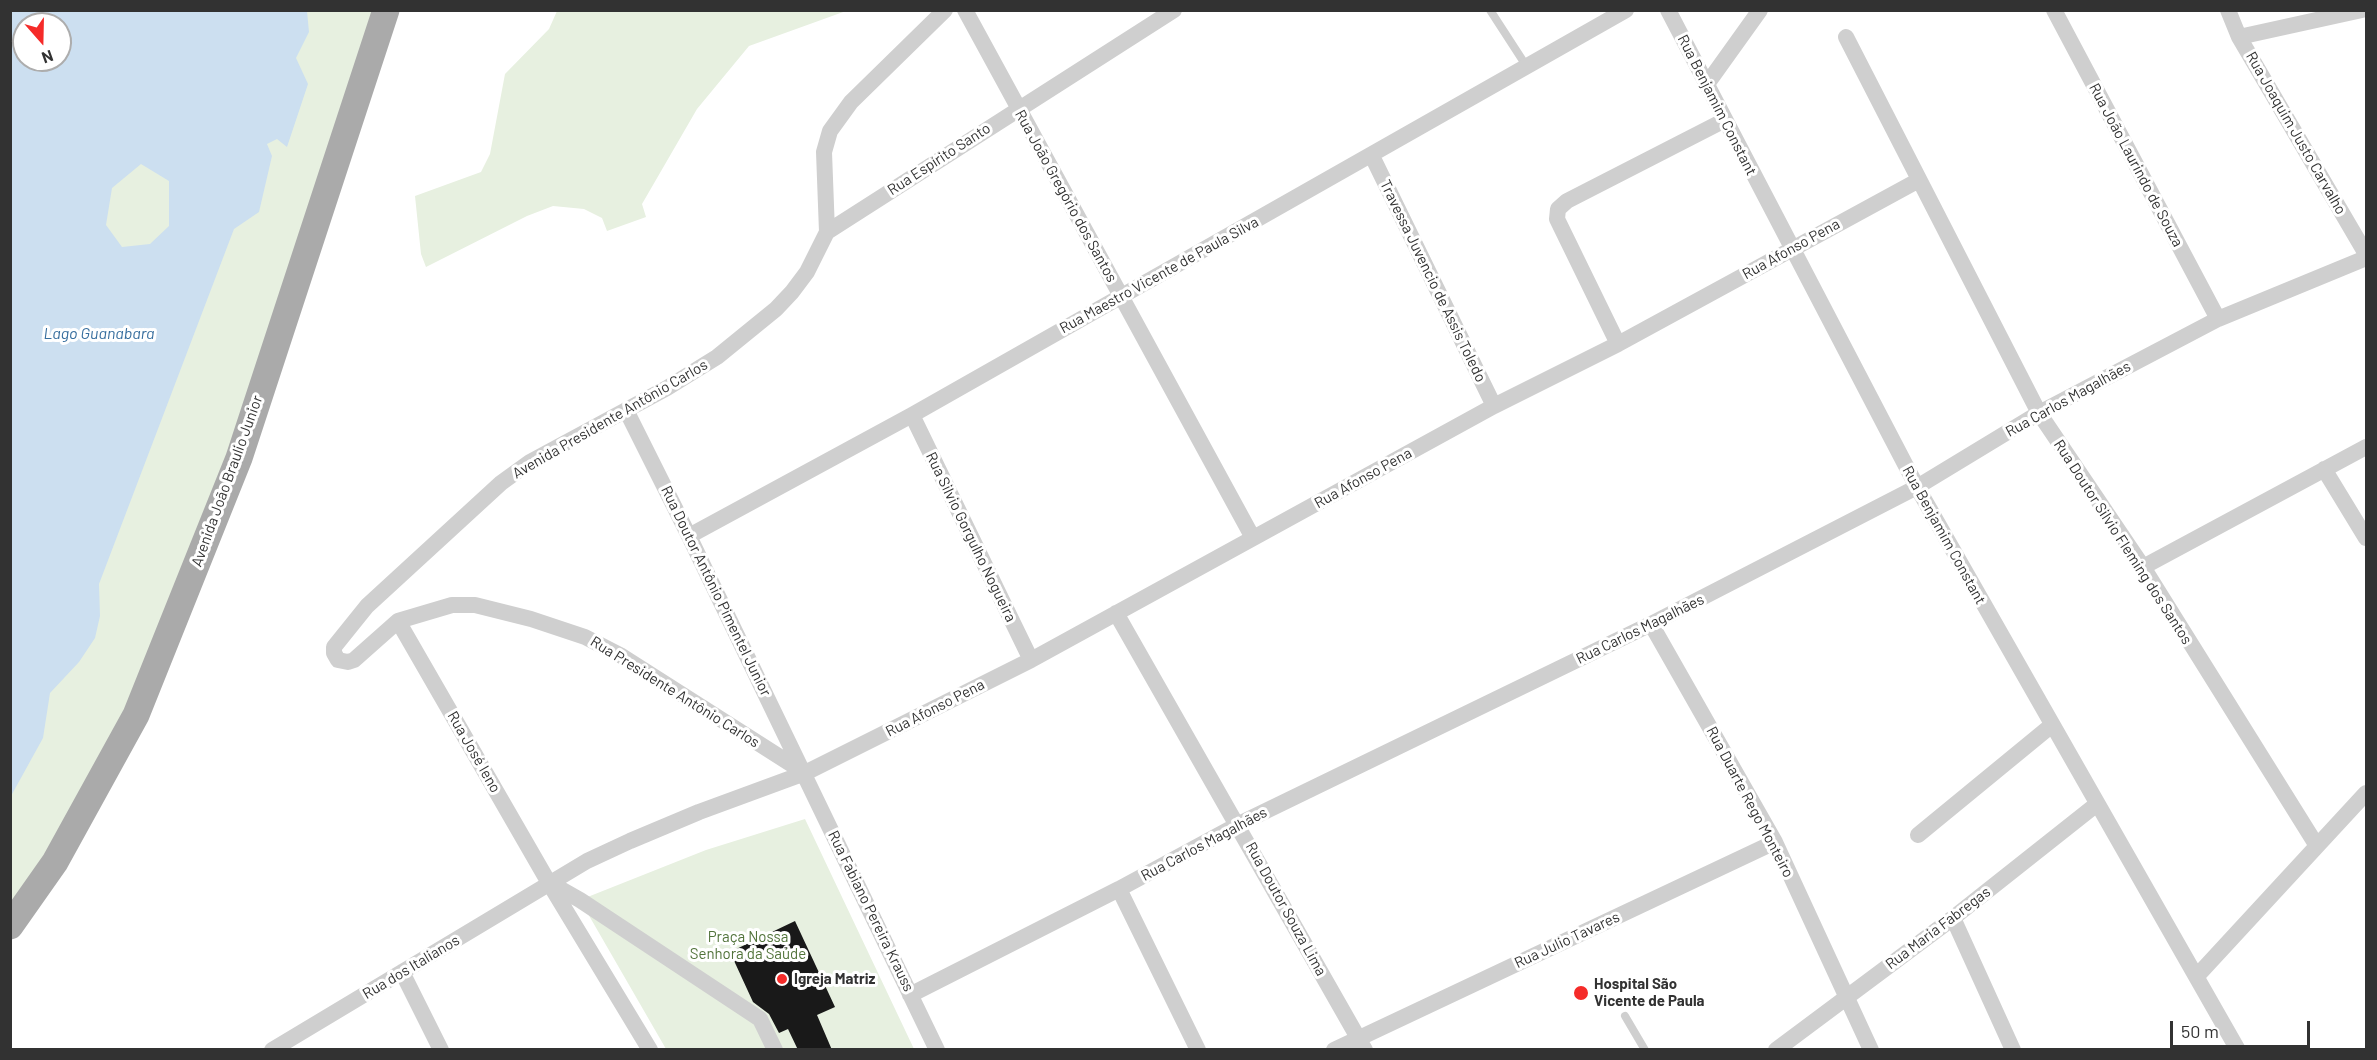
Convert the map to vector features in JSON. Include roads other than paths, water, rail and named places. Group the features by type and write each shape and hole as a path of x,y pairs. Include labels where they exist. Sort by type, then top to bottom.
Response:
{"main road":[{"name":"Avenida João Braulio Junior","path":"10,926 56,862 136,715 239,458 386,10"}],"street":[{"name":"Avenida Presidente Antônio Carlos","path":"343,662 338,660 334,647 367,606 478,502 530,462 717,357 776,309 807,272 827,232 824,162 830,131 850,102 945,10"},
{"name":"Rua João Gregório dos Santos","path":"965,10 1253,538"},
{"name":"Rua Espírito Santo","path":"827,232 1174,10"},
{"name":"Rua Maestro Vicente de Paula Silva","path":"689,536 912,415 1626,10"},
{"name":"Rua Benjamim Constant","path":"1668,10 1917,487 2238,1050"},
{"path":"1707,84 1760,10"},
{"name":"Rua João Laurindo de Souza","path":"2054,10 2218,319"},
{"name":"Rua Joaquim Justo Carvalho","path":"2228,10 2239,37 2367,256"},
{"path":"2239,37 2362,10"},
{"name":"Rua Doutor Silvio Fleming dos Santos","path":"1845,37 2039,413 2143,567 2317,846"},
{"path":"1618,344 1557,219 1558,209 1567,201 1725,120"},
{"name":"Travessa Juvencio de Assis Toledo","path":"1372,156 1494,406"},
{"name":"Rua Afonso Pena","path":"805,773 1031,660 1494,406 1618,344 1919,180"},
{"name":"Rua Carlos Magalhães","path":"910,995 1119,889 1239,824 1651,624 1917,487 2039,413 2218,319 2367,256"},
{"name":"Rua Doutor Antônio Pimentel Junior","path":"626,410 805,773"},
{"name":"Rua Silvio Gorgulho Nogueira","path":"912,415 1031,660"},
{"path":"2143,567 2367,447"},
{"path":"2324,469 2367,538"},
{"name":"Rua Presidente Antônio Carlos","path":"343,662 354,660 399,621 452,605 475,605 531,619 585,637 620,655 805,773"},
{"name":"Rua Doutor Souza Lima","path":"1116,613 1239,824 1362,1044"},
{"name":"Rua José Ieno","path":"399,621 549,883"},
{"name":"Rua Duarte Rego Monteiro","path":"1651,624 1775,842 1871,1050"},
{"path":"1918,835 2052,725"},
{"path":"549,883 630,841 805,773"},
{"name":"Rua Fabiano Pereira Krauss","path":"805,773 937,1050"},
{"path":"2197,976 2367,793"},
{"name":"Rua Maria Fabregas","path":"1776,1050 1953,918 2097,804"},
{"name":"Rua Julio Tavares","path":"1334,1050 1362,1044 1775,842"},
{"path":"549,883 650,1050"},
{"path":"549,883 580,900 760,1019 775,1050"},
{"name":"Rua dos Italianos","path":"272,1050 549,883"},
{"path":"1119,889 1198,1050"},
{"path":"1953,918 2013,1050"},
{"path":"402,972 441,1050"}],"lane":[{"path":"1490,10 1527,67"},
{"path":"1625,1016 1645,1050"}],"water":[{"name":"Lago Guanabara","path":"11,10 307,11 309,32 296,58 308,84 287,147 277,139 267,144 272,156 259,212 234,229 99,584 100,616 95,638 79,662 50,693 43,738 11,796","holes":["141,164 169,181 169,226 150,244 122,247 106,225 112,188"]}],"place":[{"name":"Igreja Matriz","path":"782,979"},
{"name":"Hospital São Vicente de Paula","path":"1581,993"}],"park label":[{"name":"Praça Nossa Senhora da Saúde","path":"748,946"}]}
